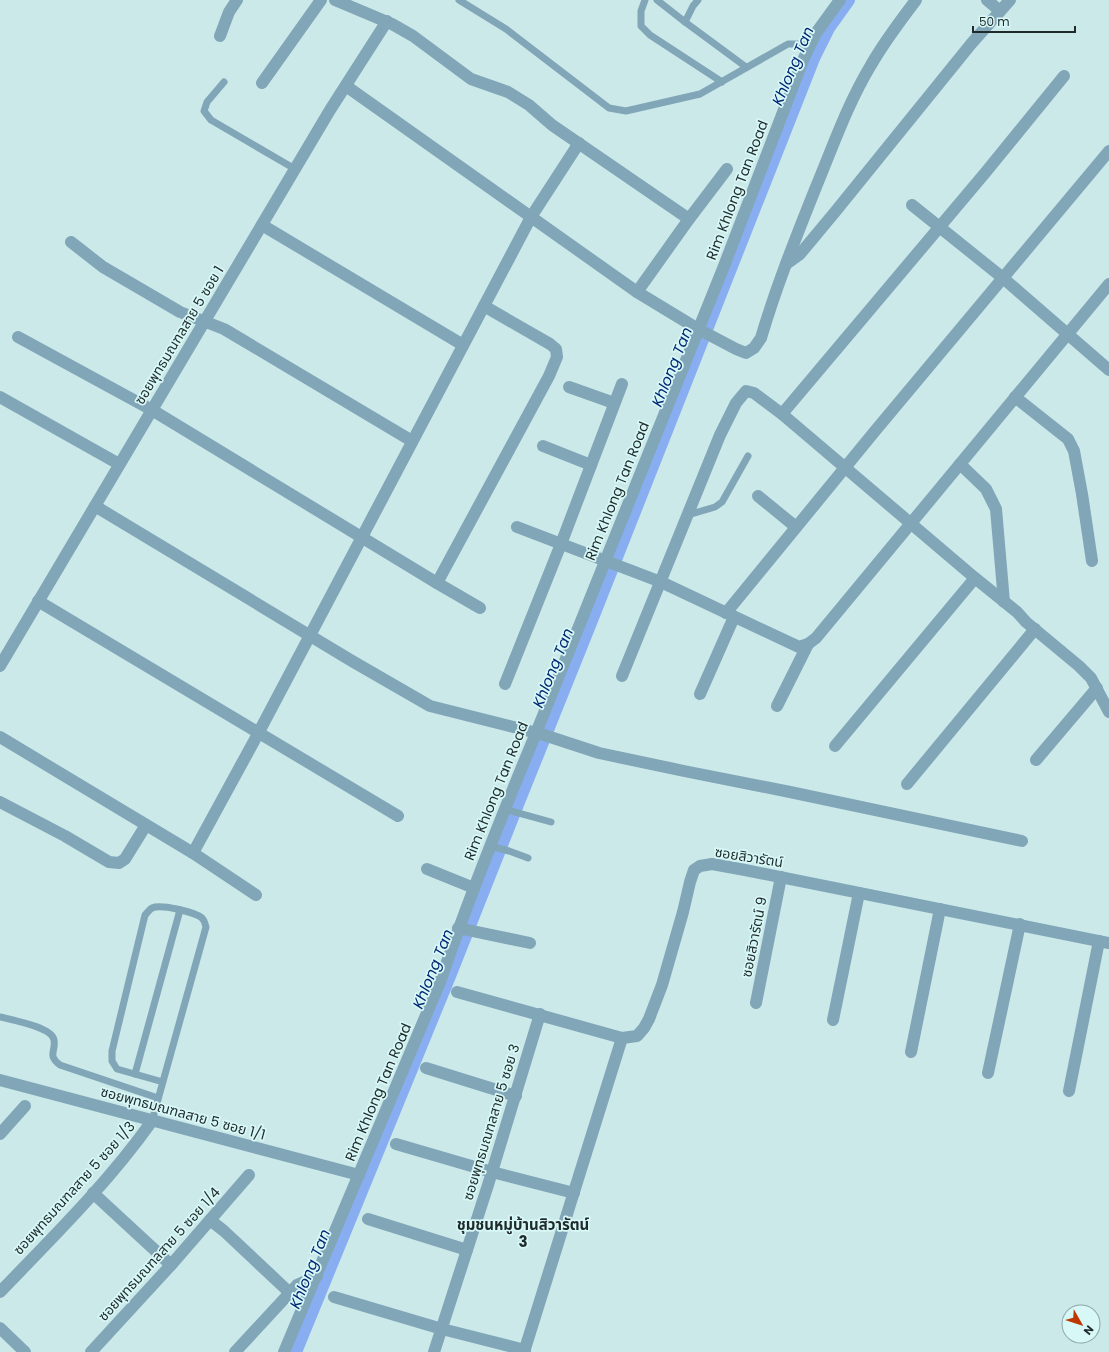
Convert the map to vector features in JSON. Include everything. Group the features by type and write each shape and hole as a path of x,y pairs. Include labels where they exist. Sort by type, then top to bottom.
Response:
{"street":[{"path":"220,36 229,12 238,0"},
{"path":"262,83 321,0"},
{"path":"335,0 387,22 413,36 470,79 508,92 529,105 552,125 689,219"},
{"name":"Rim Khlong Tan Road","path":"284,1352 440,982 461,929 474,888 493,847 538,734 611,562 809,46 816,33 840,0"},
{"path":"346,86 637,292 722,342 746,353 754,348 761,338 786,264 819,180 855,96 870,66 890,34 916,0"},
{"path":"987,0 1000,11"},
{"path":"786,264 800,254 971,44 1010,0"},
{"name":"ซอยพุทธมณฑลสาย 5 ซอย 1","path":"0,666 295,169 387,22"},
{"path":"782,414 985,173 1064,76"},
{"path":"193,853 259,732 531,217 579,143"},
{"path":"700,694 730,615 796,527 1109,151"},
{"path":"637,292 727,169"},
{"path":"912,205 1003,278 1109,370"},
{"path":"262,225 463,345"},
{"path":"71,242 103,267 180,312 224,329 412,441"},
{"path":"517,527 661,582 799,647 808,644 816,638 1109,284"},
{"path":"437,583 549,376 557,357 556,349 550,344 484,306"},
{"path":"18,337 152,410 480,608"},
{"path":"505,684 561,544 622,384"},
{"path":"569,387 614,403"},
{"path":"622,676 720,435 736,403 746,392 754,393 782,414 1079,666 1091,678 1109,712"},
{"path":"0,397 120,464"},
{"path":"1015,397 1068,439 1074,451 1092,561"},
{"path":"542,446 591,465"},
{"path":"960,464 986,489 996,509 1004,602"},
{"path":"758,496 796,527"},
{"path":"95,506 309,636 430,706 538,734 599,753 684,772 790,792 1022,840"},
{"path":"835,746 975,578"},
{"path":"38,600 398,816"},
{"path":"907,784 1035,629"},
{"path":"777,706 808,644"},
{"path":"1036,760 1097,688"},
{"path":"0,737 193,853 256,895"},
{"path":"0,802 65,836 110,862 119,863 125,859 146,825"},
{"name":"ซอยสิวารัตน์","path":"622,1038 637,1036 649,1019 664,978 690,882 694,870 700,866 712,864 1020,924 1104,942"},
{"path":"427,869 474,888"},
{"name":"ซอยสิวารัตน์ 9","path":"756,1003 781,877"},
{"path":"833,1020 859,893"},
{"path":"911,1052 940,909"},
{"path":"988,1073 1020,924"},
{"path":"461,929 530,943"},
{"path":"1069,1091 1104,942"},
{"path":"334,1297 442,1329 524,1351 622,1038 457,992"},
{"name":"ซอยพุทธมณฑลสาย 5 ซอย 3","path":"434,1352 516,1096 540,1014"},
{"path":"426,1068 516,1096"},
{"name":"ซอยพุทธมณฑลสาย 5 ซอย 1/1","path":"0,1080 359,1175"},
{"path":"0,1134 26,1106"},
{"name":"ซอยพุทธมณฑลสาย 5 ซอย 1/3","path":"0,1292 65,1225 133,1148 152,1121"},
{"path":"396,1144 574,1194"},
{"name":"ซอยพุทธมณฑลสาย 5 ซอย 1/4","path":"91,1352 171,1265 249,1175"},
{"path":"93,1193 171,1265"},
{"path":"368,1219 467,1250"},
{"path":"210,1220 224,1231 290,1293"},
{"path":"235,1352 297,1285 317,1276"},
{"path":"0,1328 25,1352"}],"lane":[{"path":"459,0 506,29 609,108 626,111 700,94 788,44 801,44 809,46"},
{"path":"646,0 641,11 641,26 650,35 722,82"},
{"path":"657,0 746,67"},
{"path":"685,22 698,0"},
{"path":"224,82 207,102 204,111 211,120 295,169"},
{"path":"688,514 714,507 722,502 748,456"},
{"path":"507,810 551,822"},
{"path":"493,847 528,858"},
{"path":"152,1121 158,1098 163,1082 206,927 204,920 198,915 180,910 158,907 151,909 145,915 112,1051 112,1061 117,1069 163,1082"},
{"path":"135,1074 180,910"},
{"path":"0,1017 42,1028 50,1032 54,1039 52,1054 54,1061 60,1065 158,1098"}],"waterway":[{"name":"Khlong Tan","path":"295,1352 449,976 814,56 828,28 848,0"}],"district":[{"name":"ชุมชนหมู่บ้านสิวารัตน์ 3","path":"523,1234"}]}
